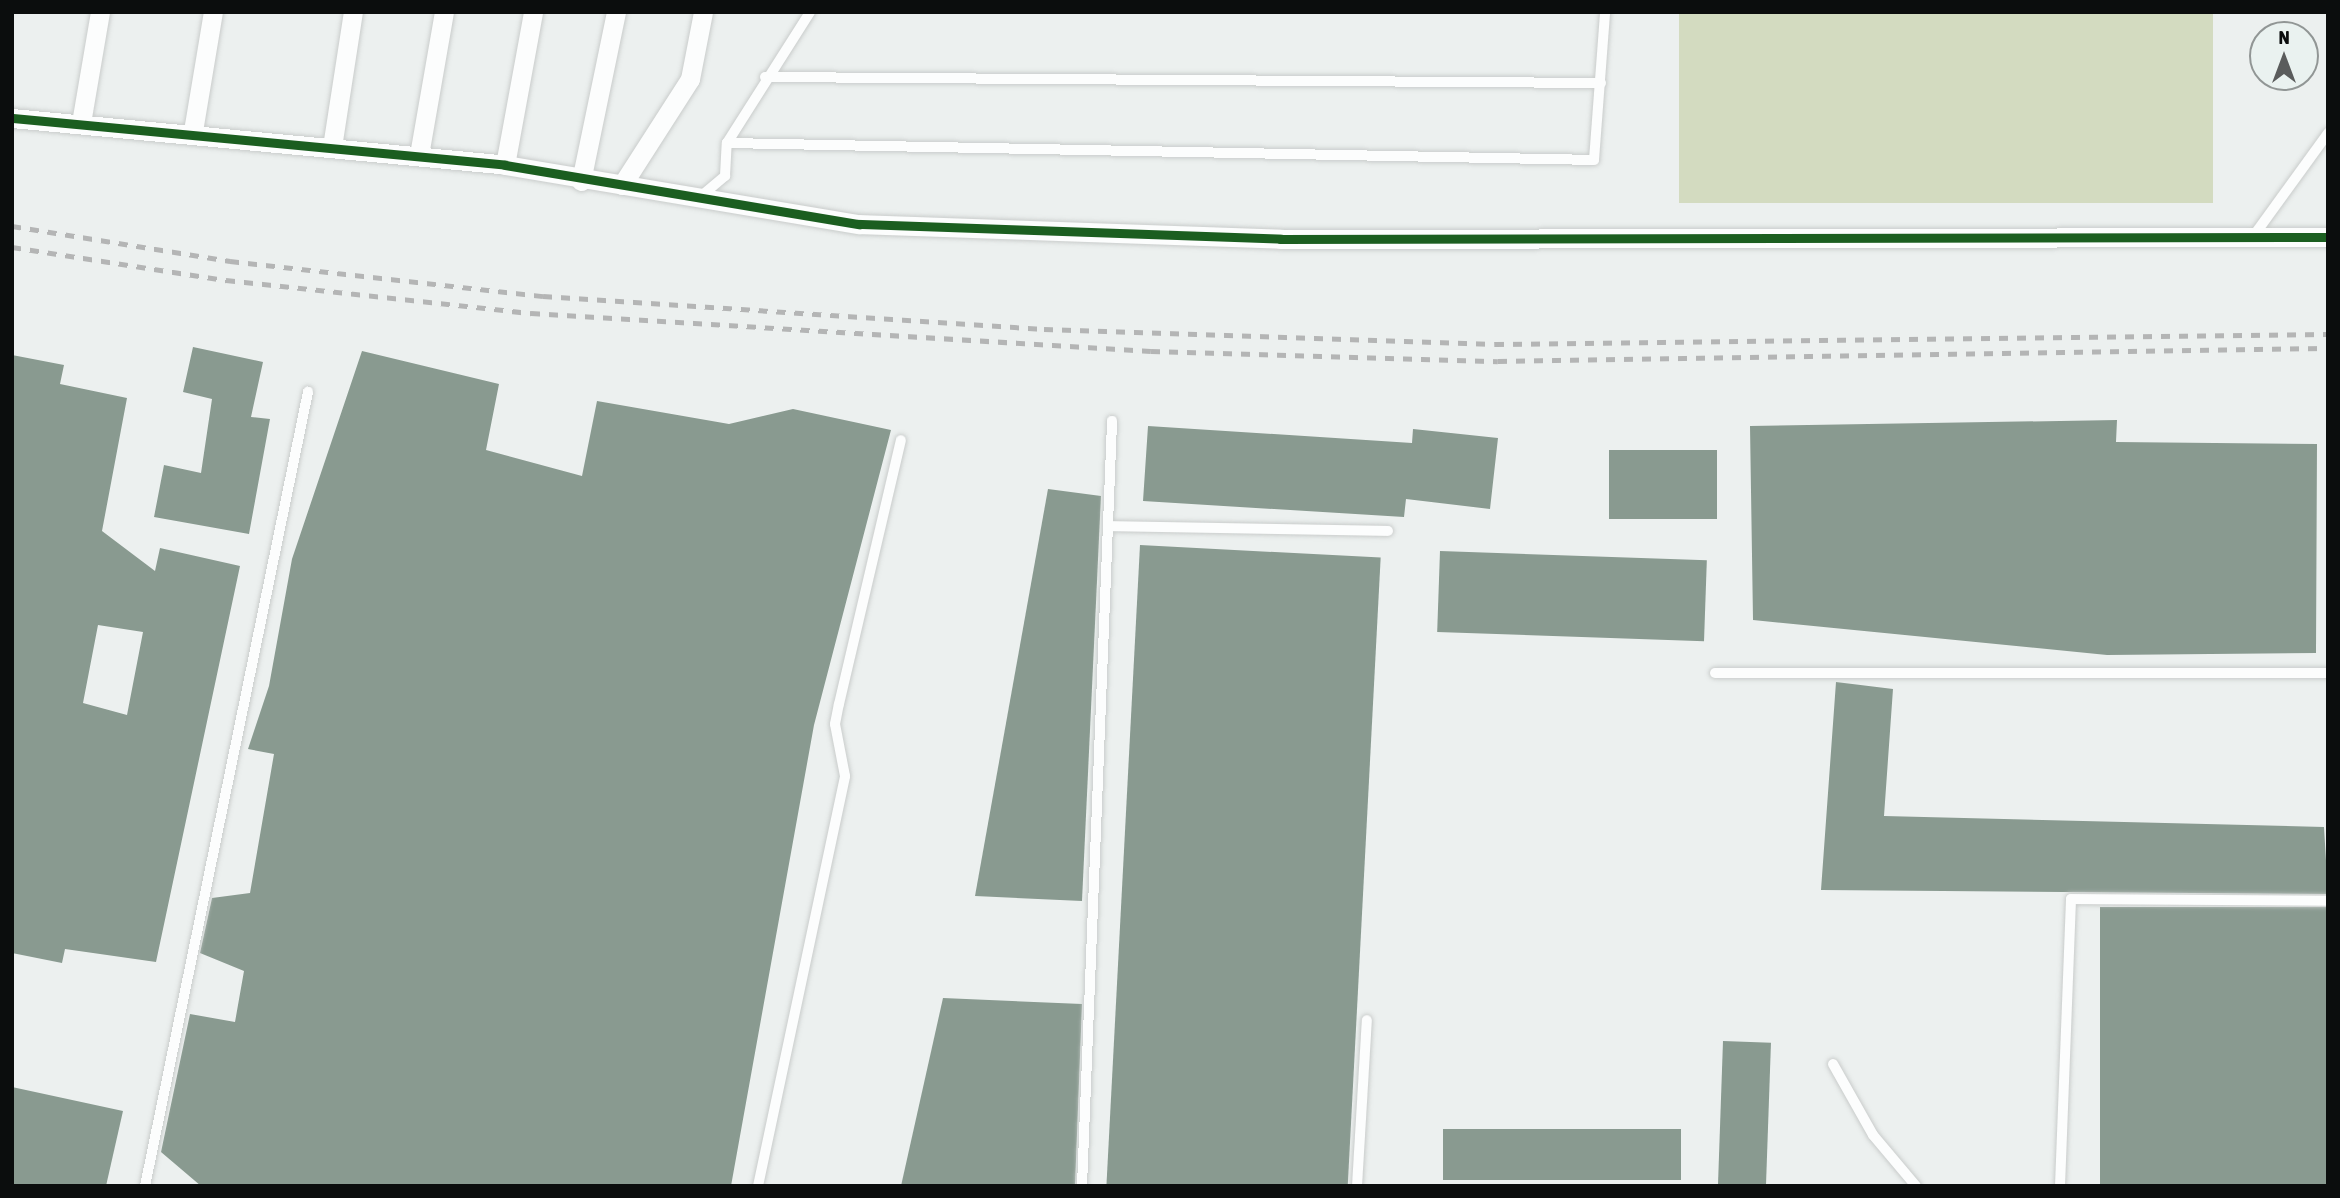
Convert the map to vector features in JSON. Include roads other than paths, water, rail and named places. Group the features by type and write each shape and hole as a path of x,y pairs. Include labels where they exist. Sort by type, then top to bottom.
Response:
{"street":[{"path":"81,123 100,12"},
{"path":"192,131 213,12"},
{"path":"332,147 353,12"},
{"path":"419,155 444,12"},
{"path":"505,164 533,12"},
{"path":"581,181 616,12"},
{"path":"622,185 690,79 703,12"},
{"path":"12,118 192,131 505,164 581,181 622,185 859,224 1280,239 2255,234 2328,237"}],"lane":[{"path":"700,198 724,176 727,143 765,77 810,12"},
{"path":"727,143 1594,160 1605,12"},
{"path":"765,77 1601,83"},
{"path":"2255,234 2328,133"},
{"path":"145,1186 308,393"},
{"path":"1082,1186 1112,421"},
{"path":"758,1186 845,776 835,724 901,440"},
{"path":"1108,526 1388,531"},
{"path":"1715,673 2328,673"},
{"path":"2060,1186 2071,898 2328,901"},
{"path":"1357,1186 1367,1020"},
{"path":"1833,1064 1867,1126 1916,1186"}],"railway":[{"path":"12,226 230,261 543,296 1044,329 1495,344 2328,334"},
{"path":"12,247 226,280 531,313 1151,351 1498,361 2328,348"}]}
